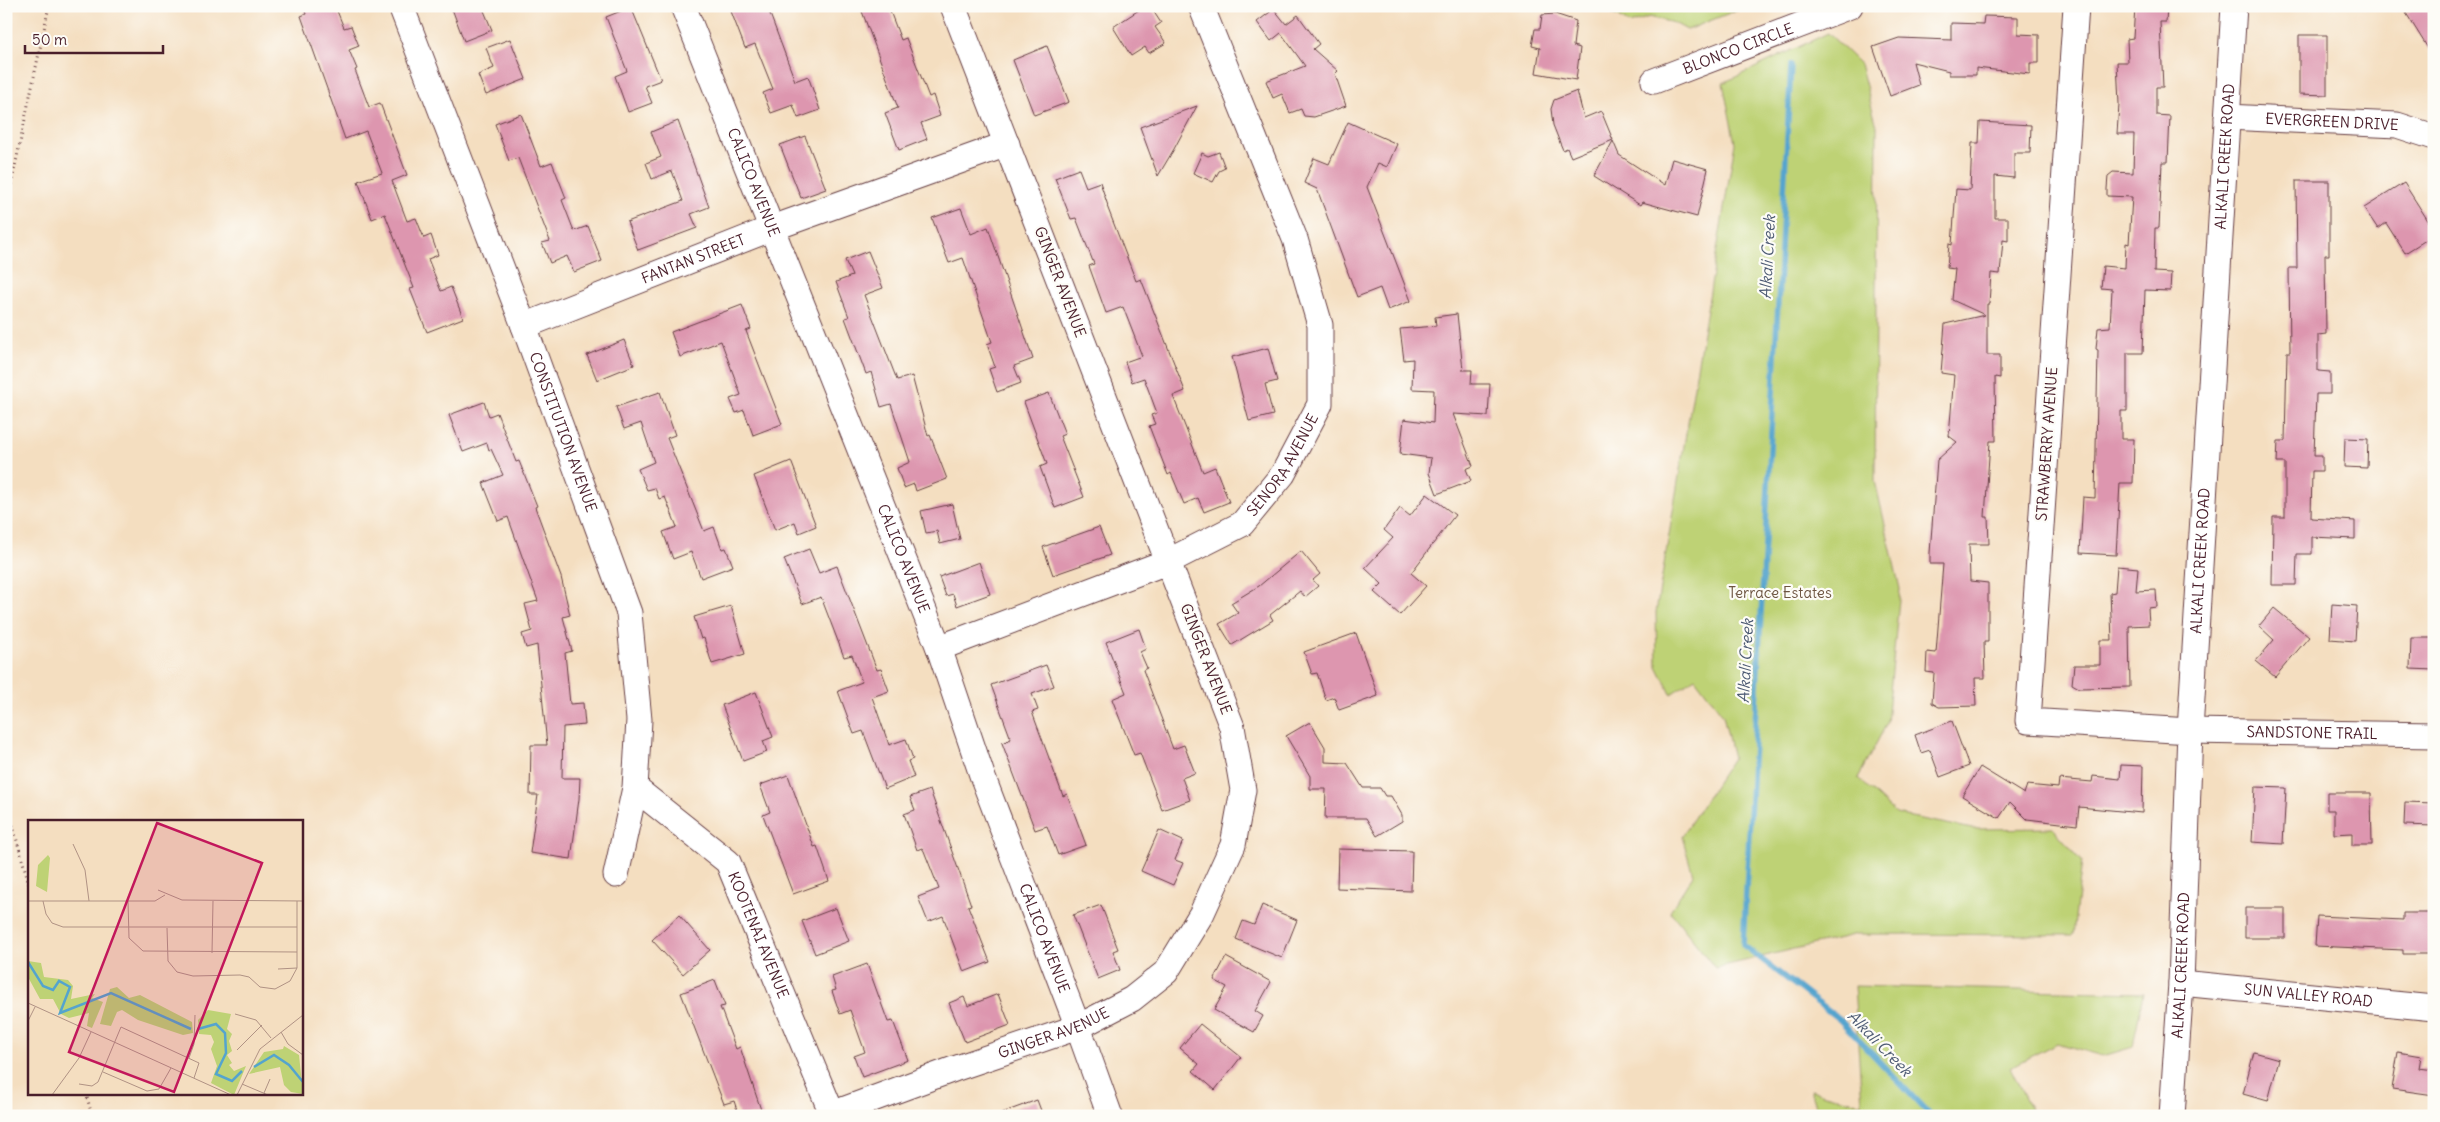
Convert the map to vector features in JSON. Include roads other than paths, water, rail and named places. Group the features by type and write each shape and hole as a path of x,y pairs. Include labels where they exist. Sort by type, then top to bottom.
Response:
{"street":[{"name":"CONSTITUTION AVENUE","path":"400,6 524,326 629,613 638,720 635,788 616,875"},
{"name":"CALICO AVENUE","path":"683,6 770,229 939,648 983,778 1110,1116"},
{"name":"GINGER AVENUE","path":"833,1115 954,1069 1078,1027 1132,999 1166,972 1202,913 1233,844 1243,790 1232,727 952,6"},
{"name":"SENORA AVENUE","path":"939,648 1169,561 1242,524 1283,474 1320,404 1320,326 1295,239 1201,6"},
{"name":"BLONCO CIRCLE","path":"1654,81 1850,6"},
{"name":"STRAWBERRY AVENUE","path":"2076,6 2028,720 2190,731"},
{"name":"ALKALI CREEK ROAD","path":"2172,1116 2181,983 2190,731 2234,6"},
{"name":"EVERGREEN DRIVE","path":"2227,117 2397,125 2434,137"},
{"name":"FANTAN STREET","path":"524,326 770,229 1007,144"},
{"name":"SANDSTONE TRAIL","path":"2190,731 2434,735"},
{"name":"KOOTENAI AVENUE","path":"635,788 728,862 833,1115"},
{"name":"SUN VALLEY ROAD","path":"2181,983 2434,1008"}],"waterway":[{"name":"Alkali Creek","path":"1791,65 1743,945 1840,1020 1931,1116"}],"park label":[{"name":"Terrace Estates","path":"1780,593"}]}
